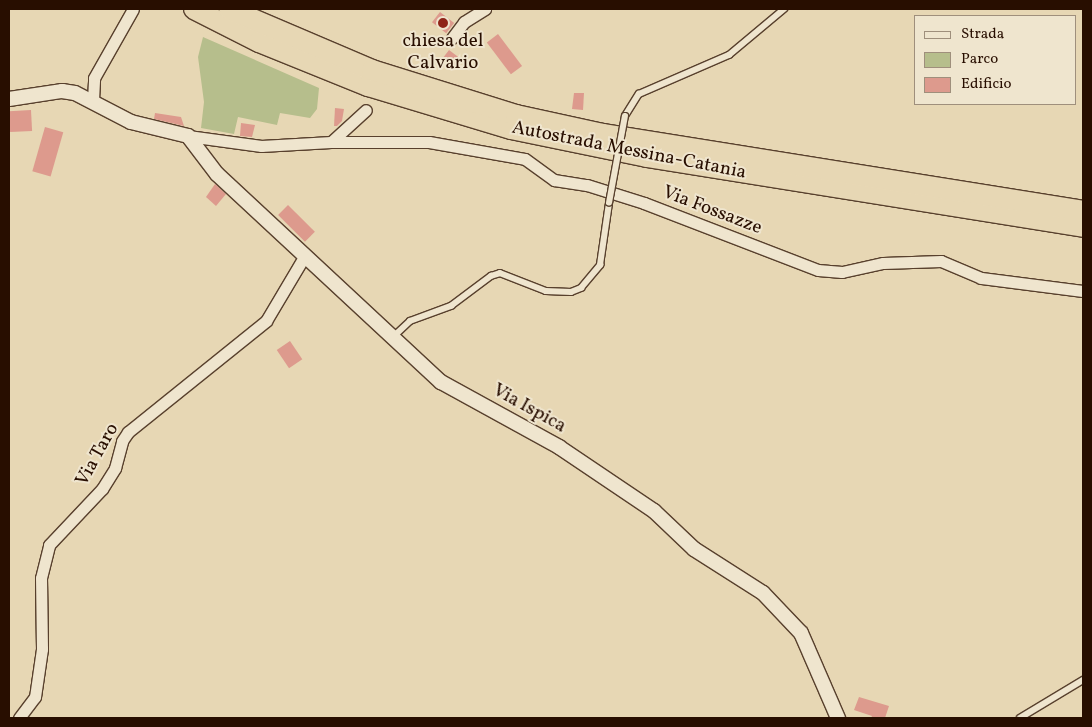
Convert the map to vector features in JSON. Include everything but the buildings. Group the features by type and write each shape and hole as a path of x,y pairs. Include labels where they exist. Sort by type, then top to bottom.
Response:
{"highway":[{"name":"Autostrada Messina-Catania","path":"194,9 259,42 368,86 511,129 666,160 1083,227"},
{"name":"Autostrada Messina-Catania","path":"228,9 372,70 516,115 603,134 1083,211"}],"street":[{"path":"75,93 94,78 133,9"},
{"path":"452,38 464,22 485,9"},
{"path":"93,100 94,78"},
{"path":"9,99 62,91 75,93 93,100 131,122 188,136 261,146 331,142 366,110"},
{"name":"Via Ispica","path":"188,136 217,174 304,257 441,382 559,447 654,511 694,548 763,593 801,633 838,718"},
{"name":"Via Fossazze","path":"331,142 429,142 525,159 554,180 586,185 644,203 818,270 842,272 884,263 941,261 981,278 1083,291"},
{"name":"Via Taro","path":"19,718 35,697 42,649 41,578 49,545 102,489 112,475 122,441 128,432 266,321 304,257"}],"lane":[{"path":"393,337 410,321 451,306 491,276 500,273 546,291 571,292 581,288 600,265 624,116 630,103 639,94 729,55 784,9"},
{"path":"1020,718 1083,680"}],"green space":[{"path":"203,37 319,88 317,109 310,118 280,113 277,125 238,117 234,134 201,128 204,102 198,57"}],"place":[{"name":"chiesa del Calvario","path":"443,23"}]}
